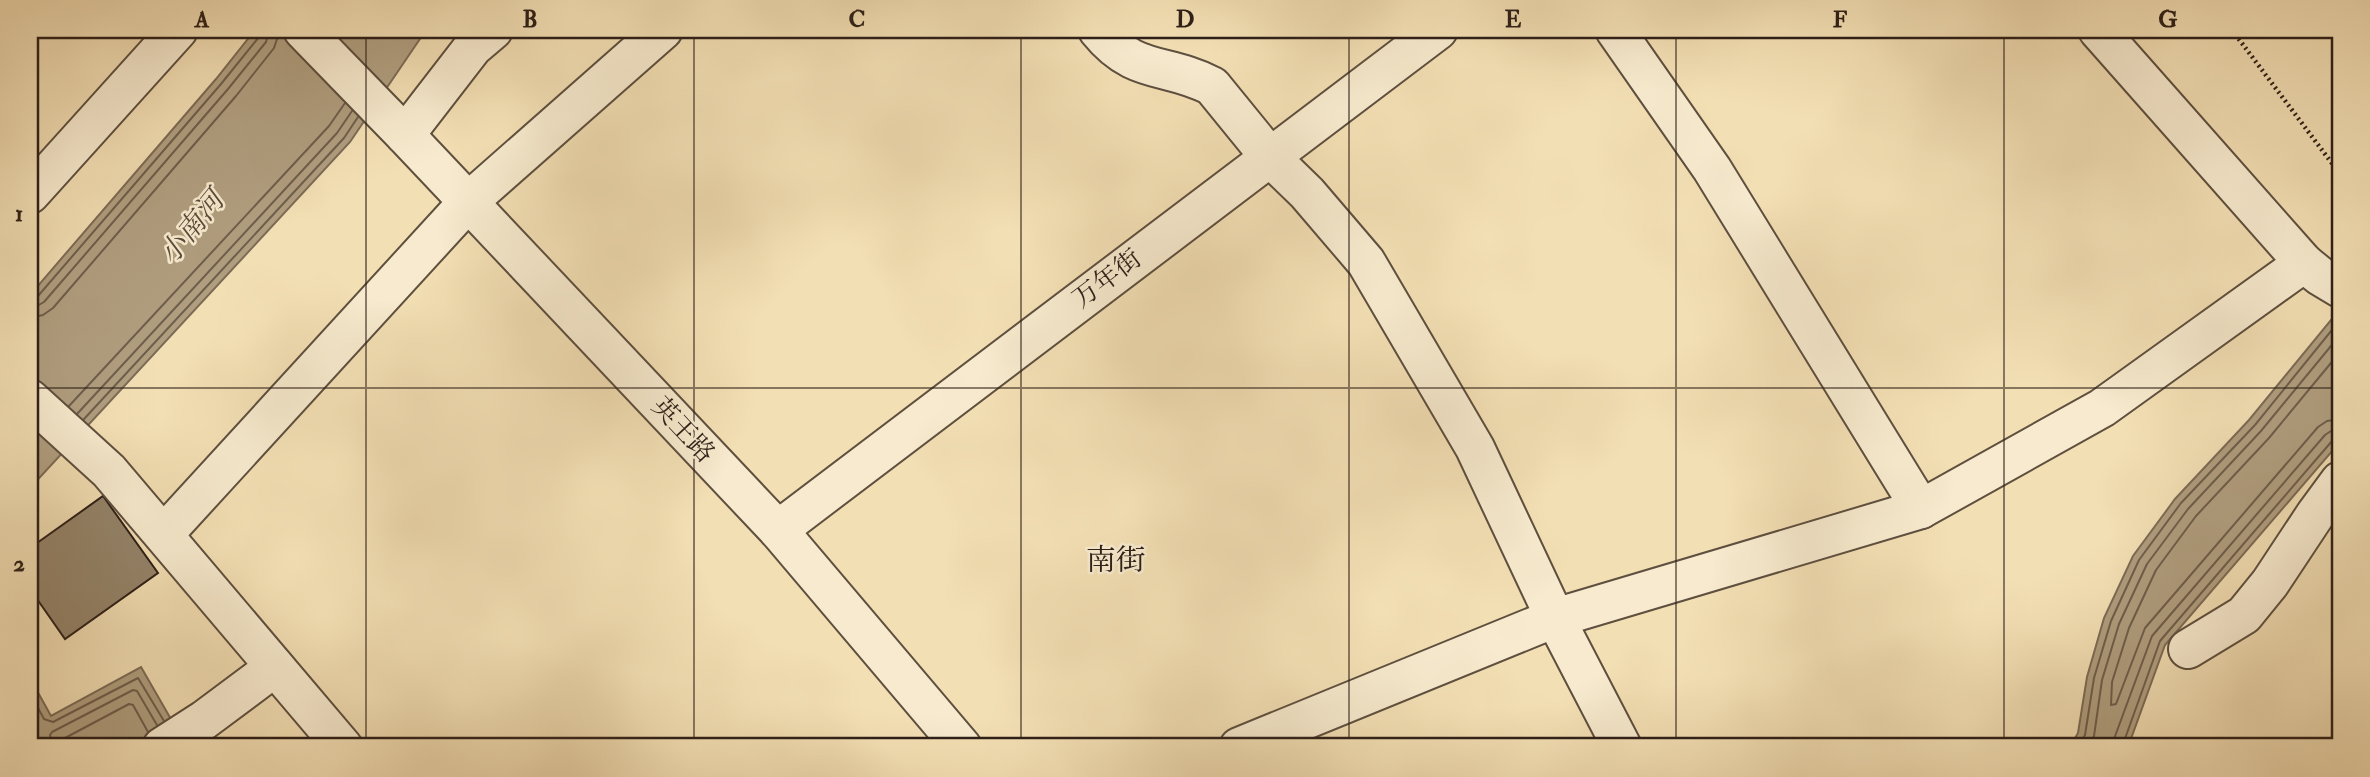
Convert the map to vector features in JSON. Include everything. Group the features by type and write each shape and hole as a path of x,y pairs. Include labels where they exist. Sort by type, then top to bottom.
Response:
{"street":[{"path":"30,194 177,30"},
{"name":"英王路","path":"303,30 400,129 778,530 962,747"},
{"path":"400,129 472,47 493,30"},
{"path":"164,534 468,202 663,30"},
{"path":"1098,30 1122,55 1138,63 1199,79 1212,86 1269,156 1307,193 1366,262 1475,448 1619,746"},
{"name":"万年街","path":"778,530 1438,30"},
{"path":"1615,30 1712,169 1921,509"},
{"path":"1239,747 1555,618 1921,509 2102,408 2321,276 2098,30"},
{"path":"30,399 109,471 343,747"},
{"path":"2188,649 2244,615 2270,583 2340,481"},
{"path":"162,747 204,720 275,667"}],"path":[{"path":"2232,30 2340,174"}],"water":[{"name":"小南河","path":"255,30 426,30 350,142 30,488 30,295"},
{"path":"2340,309 2340,442 2165,645 2128,747 2070,747 2078,733 2087,677 2104,618 2133,556 2175,499 2249,420"},
{"path":"141,667 187,747 46,747 30,740 30,678 51,716"}],"building":[{"path":"103,496 158,573 65,639 30,589 30,548"}],"district":[{"name":"南街","path":"1116,560"}]}
